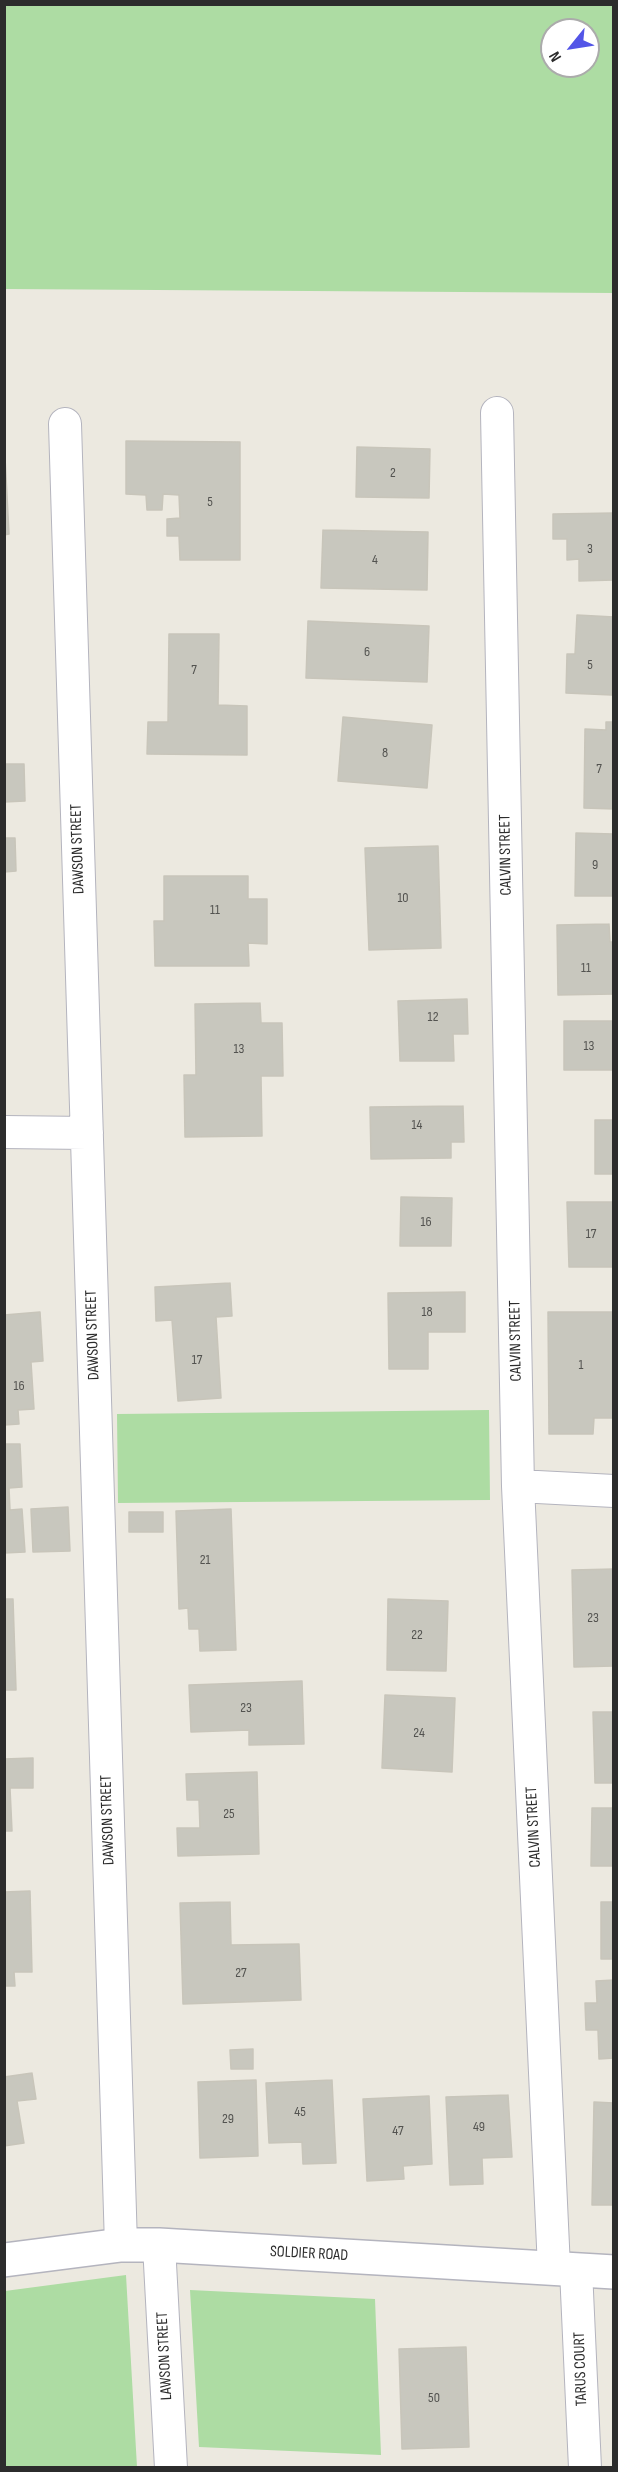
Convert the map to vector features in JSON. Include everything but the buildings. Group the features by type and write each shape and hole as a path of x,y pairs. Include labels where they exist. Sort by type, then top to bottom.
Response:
{"main road":[{"name":"SOLDIER ROAD","path":"4,2260 121,2245 159,2245 614,2272"}],"street":[{"name":"CALVIN STREET","path":"497,413 518,1486 565,2269"},
{"name":"DAWSON STREET","path":"65,424 121,2245"},
{"path":"4,1132 87,1133"},
{"path":"518,1486 614,1491"},
{"name":"LAWSON STREET","path":"159,2245 171,2468"},
{"name":"TARUS COURT","path":"565,2269 585,2468"}],"green space":[{"path":"5,4 613,5 613,293 5,289"},
{"path":"489,1410 490,1500 118,1503 117,1414"},
{"path":"126,2275 137,2467 5,2467 5,2291"},
{"path":"190,2290 375,2299 381,2455 199,2447"}]}
